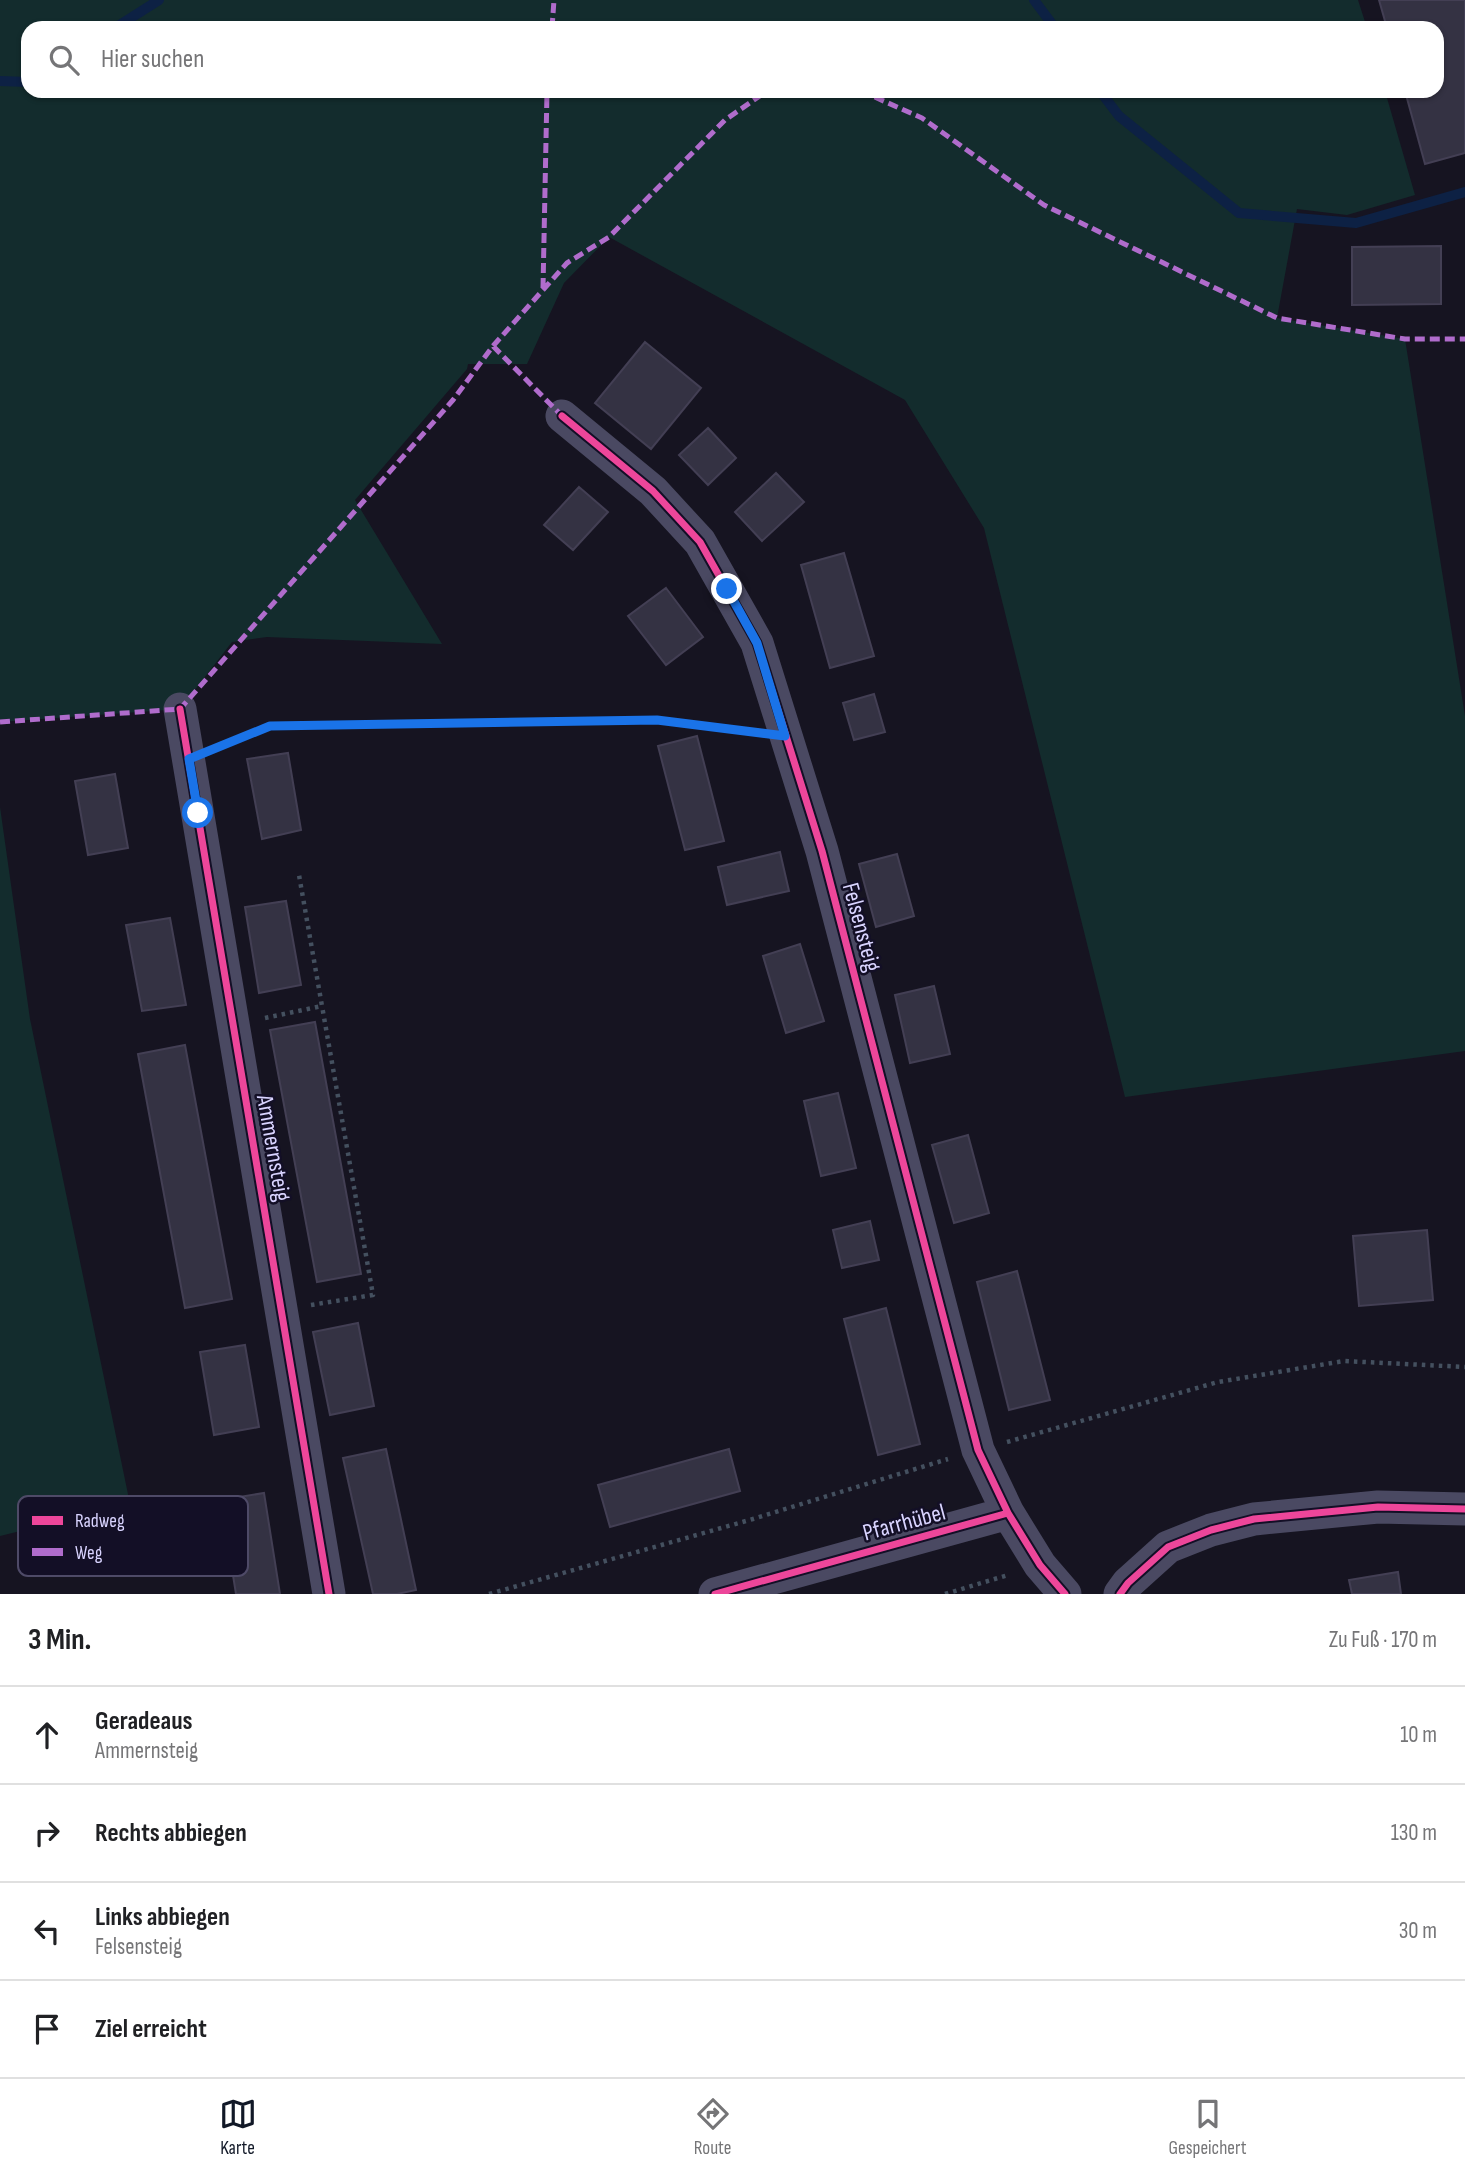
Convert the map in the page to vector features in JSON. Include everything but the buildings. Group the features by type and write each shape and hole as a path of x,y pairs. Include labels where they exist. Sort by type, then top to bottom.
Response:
{"street":[{"name":"Felsensteig","path":"562,416 653,491 700,542 757,643 822,851 978,1450 1008,1513"},
{"name":"Ammernsteig","path":"180,709 329,1594"},
{"path":"1120,1594 1128,1583 1168,1548 1211,1530 1254,1519 1378,1507 1465,1509"},
{"path":"1008,1513 1040,1565 1065,1594"},
{"name":"Pfarrhübel","path":"715,1594 1008,1513"}],"path":[{"path":"189,759 270,726 657,720 785,736"},
{"path":"281,1310 373,1294 299,875"},
{"path":"233,1024 322,1006"},
{"path":"945,1594 1040,1565"}],"green space":[{"path":"0,0 1358,0 1365,21 21,21 21,98 1387,98 1415,195 1347,215 1297,209 1277,318 1405,339 1465,716 1465,1051 1125,1097 984,528 905,400 609,237 564,283 527,364 468,364 467,369 355,500 442,644 267,637 232,642 180,709 0,722"},
{"path":"0,807 30,1019 128,1496 18,1496 18,1532 0,1536"}],"waterway":[{"path":"126,21 159,0"},
{"path":"1034,0 1050,21"},
{"path":"0,81 21,82"},
{"path":"1105,98 1119,116 1239,213 1356,223 1465,192"}],"marked path":[{"path":"552,21 554,0"},
{"path":"543,288 547,98"},
{"path":"493,346 567,263 609,237 725,120 757,98"},
{"path":"877,98 922,118 1044,205 1277,318 1405,339 1465,339"},
{"path":"0,722 180,709 453,400 493,346 562,416"}],"cycle path":[{"path":"562,416 653,491 700,542 757,643 822,851 978,1450 1008,1513"},
{"path":"180,709 329,1594"},
{"path":"1120,1594 1128,1583 1168,1547 1211,1530 1254,1519 1378,1507 1465,1509"},
{"path":"715,1594 1008,1513 1040,1565 1065,1594"}],"route":[{"path":"198,813 189,759 270,726 657,720 785,736 757,643 727,589"}]}
